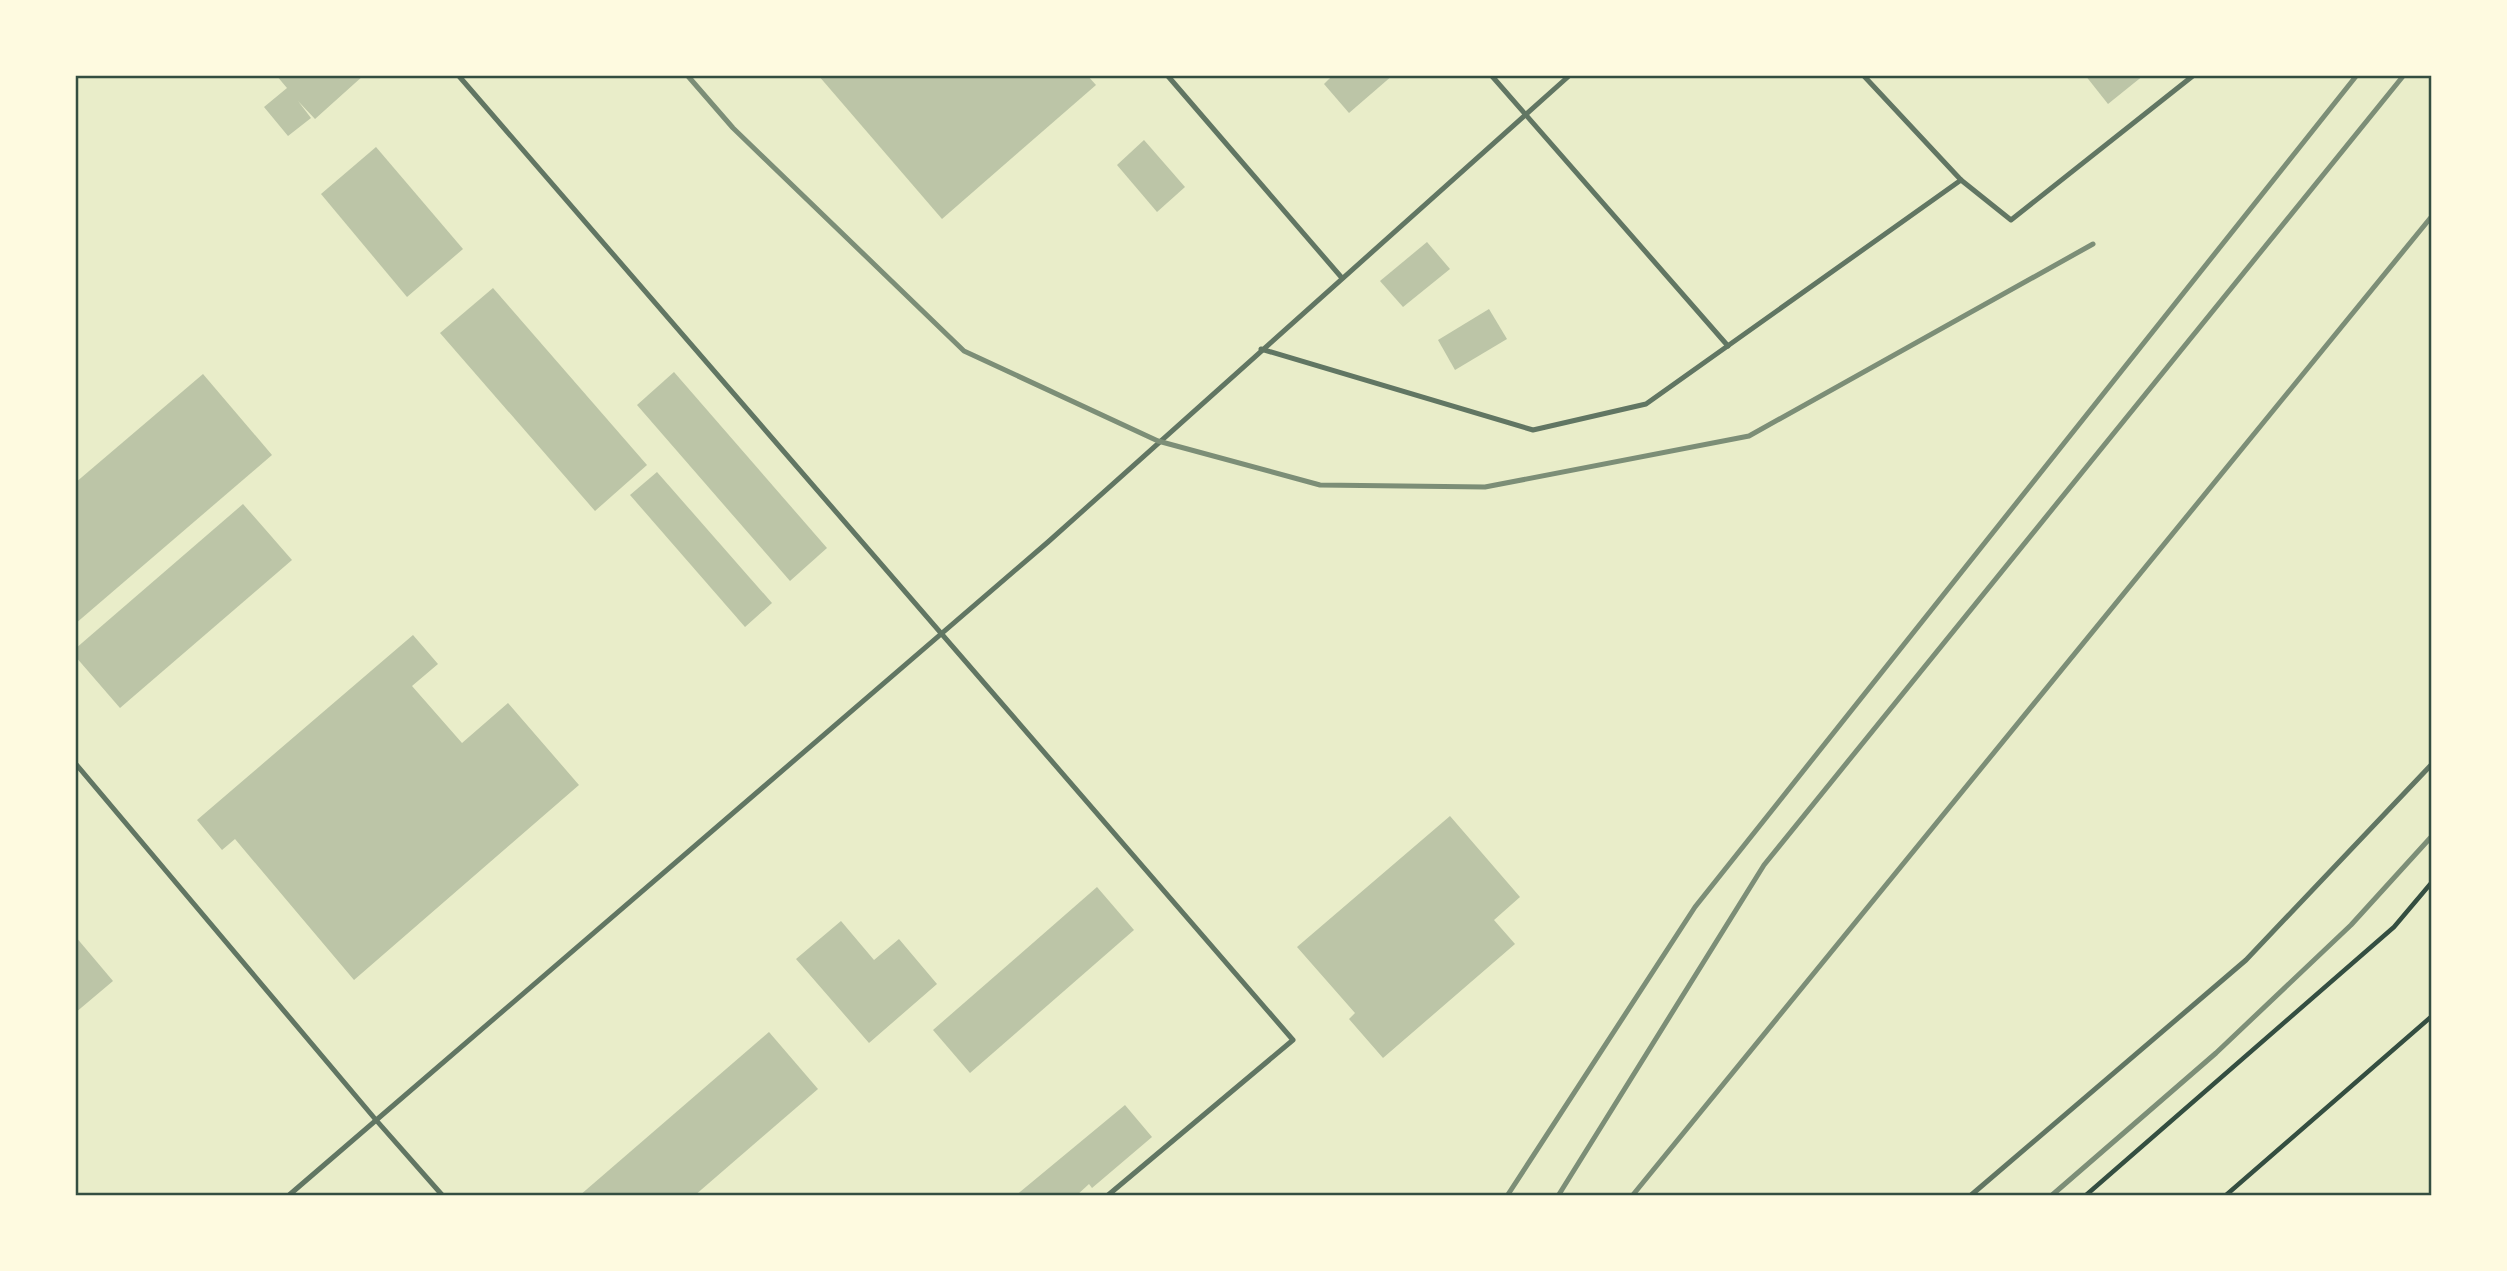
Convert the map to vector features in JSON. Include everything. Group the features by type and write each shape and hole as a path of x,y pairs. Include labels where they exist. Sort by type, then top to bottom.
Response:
{"lane":[{"path":"458,75 1293,1040 1107,1196"},
{"path":"1167,75 1342,278"},
{"path":"1491,75 1728,346"},
{"path":"288,1196 942,634 1570,75"},
{"path":"1863,75 1961,180 2011,220 2194,75"},
{"path":"1261,349 1533,430 1646,404 1961,180"},
{"path":"75,763 443,1196"},
{"path":"1970,1196 2246,960 2432,764"}],"path":[{"path":"2085,1196 2394,928 2432,882"},
{"path":"2225,1196 2432,1016"}],"building":[{"path":"276,75 364,75 315,119 298,101 311,118 288,136 264,107 287,88"},
{"path":"818,75 1087,75 1096,85 942,219"},
{"path":"1333,75 1393,75 1349,113 1324,84"},
{"path":"2085,75 2144,75 2108,104"},
{"path":"1144,140 1185,187 1157,212 1117,165"},
{"path":"376,147 463,249 407,297 321,194"},
{"path":"1427,242 1450,269 1403,307 1380,281"},
{"path":"493,288 647,465 595,511 440,333"},
{"path":"1489,309 1507,339 1455,370 1438,340"},
{"path":"674,372 827,548 790,581 637,405"},
{"path":"203,374 272,455 75,624 75,483"},
{"path":"657,472 772,603 745,627 630,495"},
{"path":"243,504 292,560 120,708 75,656 75,649"},
{"path":"413,635 438,664 412,686 462,743 508,703 579,785 354,980 235,839 222,850 197,820"},
{"path":"1450,816 1520,897 1494,920 1515,944 1383,1058 1349,1019 1355,1013 1297,947"},
{"path":"1097,887 1134,930 970,1073 933,1030"},
{"path":"841,921 874,960 899,939 937,984 869,1043 796,959"},
{"path":"75,936 113,981 75,1013"},
{"path":"769,1032 818,1089 694,1196 579,1196"},
{"path":"1125,1105 1152,1137 1092,1188 1089,1184 1076,1196 1015,1196"}],"railway":[{"path":"687,75 733,128 964,351 1158,441 1320,485 1485,487 1749,436 2093,244"},
{"path":"1507,1196 1695,907 2357,75"},
{"path":"1558,1196 1764,865 2404,75"},
{"path":"1632,1196 2432,216"},
{"path":"2051,1196 2216,1053 2351,925 2432,836"}]}
